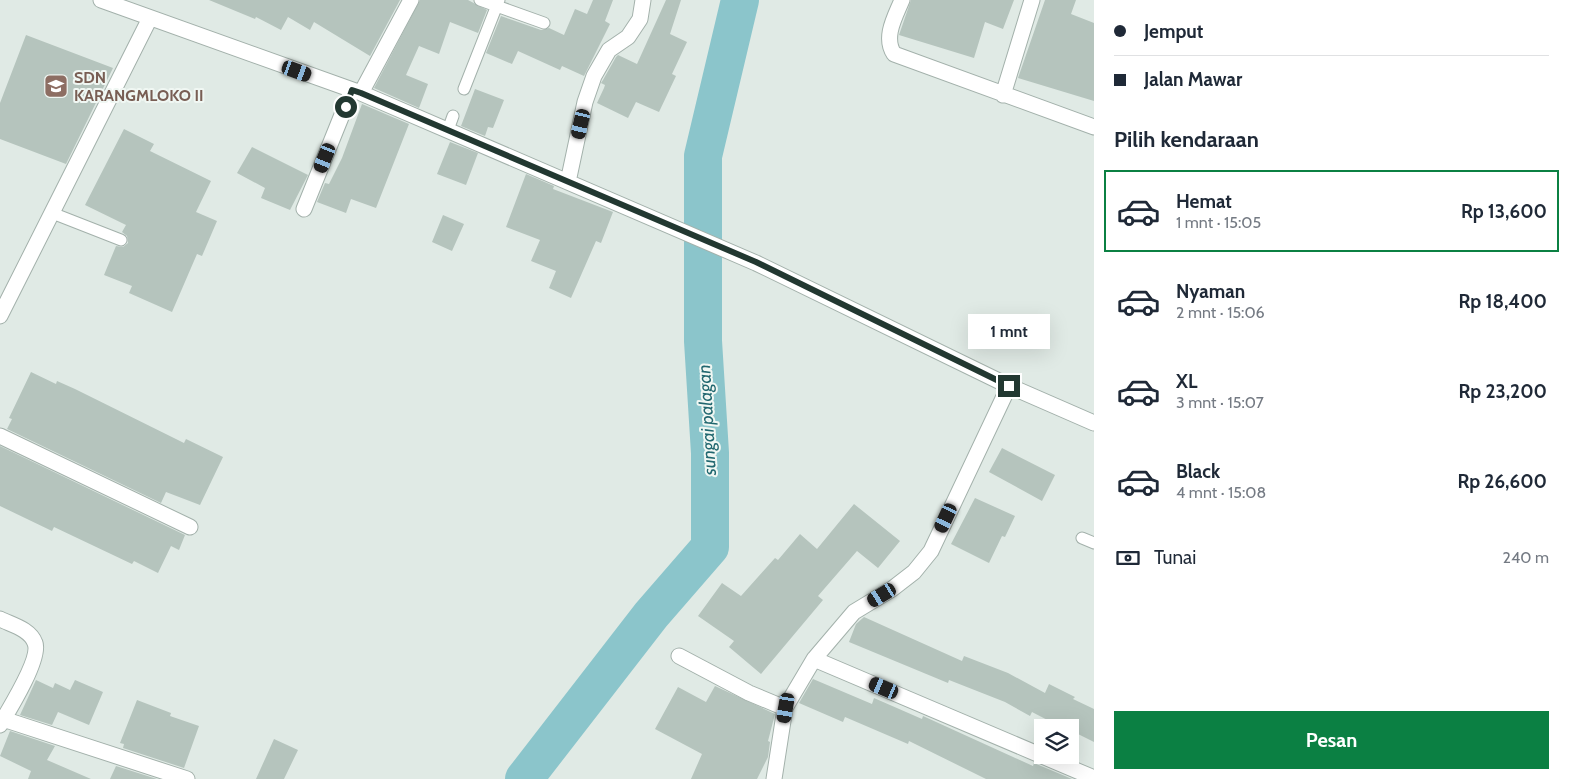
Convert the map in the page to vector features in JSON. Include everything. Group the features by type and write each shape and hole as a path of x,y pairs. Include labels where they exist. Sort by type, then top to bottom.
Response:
{"street":[{"path":"101,0 357,92 448,130 756,262 1009,386 1094,423"},
{"path":"304,209 357,92 410,0"},
{"path":"568,182 585,102 594,76 609,50 628,37 640,19 643,0"},
{"path":"902,0 890,33 888,45 894,54 1094,127"},
{"path":"1003,95 1032,0"},
{"path":"0,316 4,300 52,213 150,18"},
{"path":"774,779 786,708 814,659 854,612 892,589 914,572 930,551 1009,386"},
{"path":"0,436 190,527"},
{"path":"0,619 26,631 35,643 35,657 2,722 187,779"},
{"path":"679,656 749,693 786,708"},
{"path":"814,659 1094,778"}],"lane":[{"path":"480,0 497,4 544,23"},
{"path":"464,88 497,4"},
{"path":"448,130 453,116"},
{"path":"52,213 121,240"},
{"path":"1082,538 1094,543"}],"building":[{"path":"209,0 400,0 370,56 314,22 310,30 288,17 281,30 256,17 255,19"},
{"path":"420,0 468,0 487,10 478,33 450,22 439,54 419,46 406,75 428,84 419,108 374,88"},
{"path":"593,0 613,0 605,21 610,24 584,76 562,66 560,70 518,51 512,64 486,53 501,16 541,30 549,28 564,35 575,9 587,14"},
{"path":"666,0 681,0 670,34 687,42 672,74 676,76 659,112 636,102 628,118 597,103 605,85 601,83 618,55 637,64"},
{"path":"911,0 1014,0 1003,29 985,22 974,58 899,35"},
{"path":"1045,0 1076,0 1071,14 1094,23 1094,101 1018,78"},
{"name":"SDN KARANGMLOKO II","path":"26,35 113,68 66,164 0,139 0,103"},
{"path":"475,89 504,100 493,128 488,127 485,136 461,126"},
{"path":"362,104 409,124 376,208 351,199 346,213 317,202 325,183 329,184 342,158"},
{"path":"124,129 154,144 150,151 211,181 196,212 217,221 202,256 197,254 172,312 129,293 132,286 104,275 116,246 123,247 128,243 127,236 122,232 126,225 85,205"},
{"path":"450,142 478,153 466,185 437,174"},
{"path":"252,147 308,175 290,210 261,198 265,188 237,173"},
{"path":"526,174 554,186 553,189 613,212 601,243 596,241 571,298 549,288 556,271 531,261 540,240 506,227"},
{"path":"443,215 464,224 452,251 432,242"},
{"path":"31,372 56,384 57,381 75,389 184,443 186,439 223,457 200,505 166,492 161,503 7,429 12,419 9,418"},
{"path":"0,446 185,535 179,550 171,546 158,573 134,561 132,564 54,527 52,531 0,506"},
{"path":"1002,448 1055,475 1042,501 989,472"},
{"path":"975,498 1015,516 1005,537 1002,536 989,563 951,544"},
{"path":"854,504 900,541 878,568 857,551 818,596 823,600 761,674 729,647 734,641 698,616 722,583 741,596 775,558 778,560 800,534 817,549"},
{"path":"864,617 962,661 964,656 1008,673 1045,693 1049,684 1094,709 1094,742 1079,734 1079,719 1046,719 1032,712 1030,716 1005,702 949,680 948,683 849,642 856,624"},
{"path":"813,679 872,704 874,698 922,719 923,716 1033,766 1034,763 1072,779 986,779 909,741 908,744 845,717 843,722 799,703"},
{"path":"36,680 53,688 55,683 70,690 75,680 103,692 89,725 58,712 52,725 20,715"},
{"path":"715,686 775,714 768,741 770,742 768,757 757,779 691,779 702,754 655,729 678,687 706,702"},
{"path":"137,700 171,713 170,716 199,726 184,768 123,748 124,744 120,743"},
{"path":"10,731 55,746 47,760 91,779 28,779 31,771 0,756"},
{"path":"274,739 298,750 284,779 256,779"},
{"path":"116,766 157,779 110,779"}],"waterway":[{"name":"sungai palagan","path":"524,779 651,615 710,547 710,453 703,341 703,156 740,0"}],"place":[{"name":"SDN KARANGMLOKO II","path":"56,86"}],"route":[{"path":"346,107 352,90 361,93 756,262 1009,386"}]}
